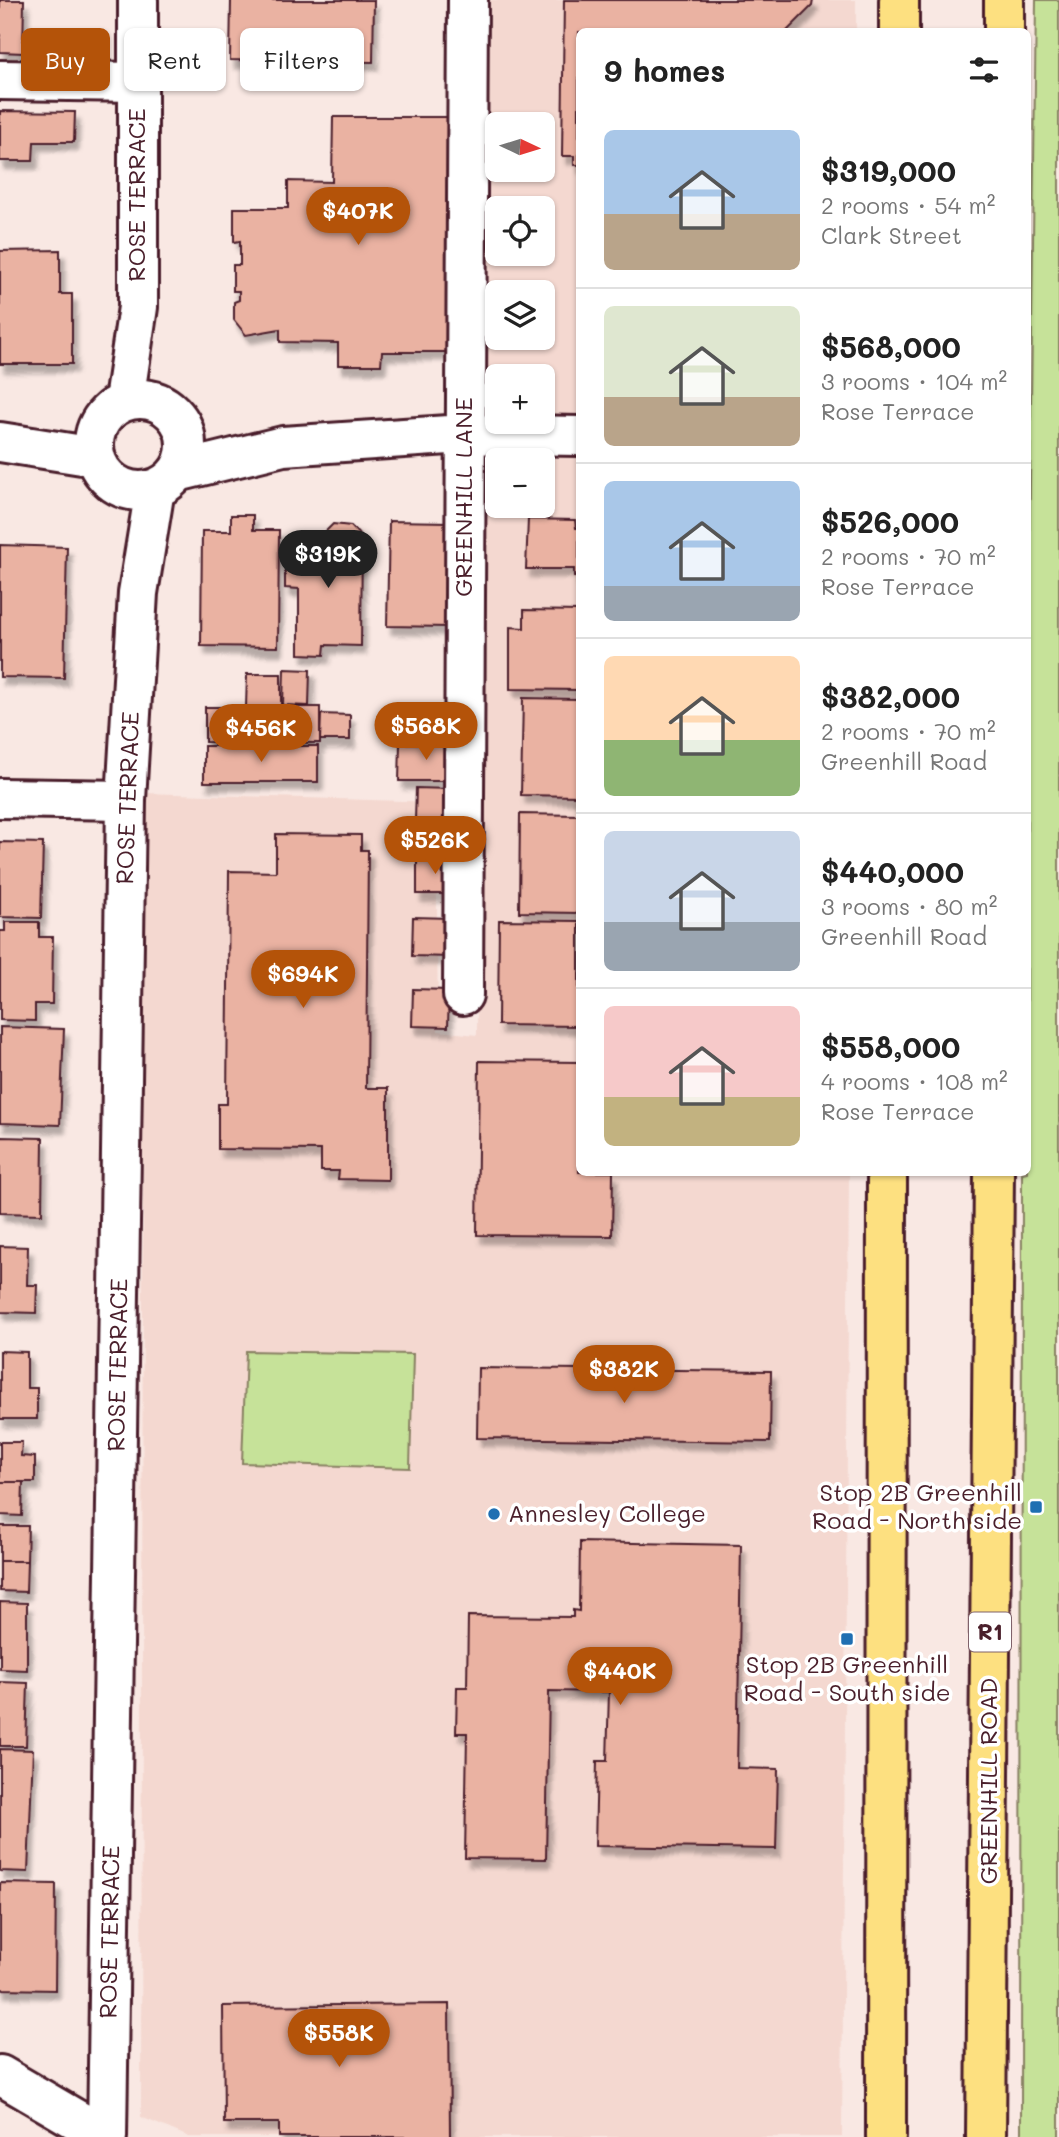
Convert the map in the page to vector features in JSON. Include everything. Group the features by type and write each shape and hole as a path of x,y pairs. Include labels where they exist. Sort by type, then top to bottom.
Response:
{"highway":[{"path":"899,0 899,28"},
{"path":"1004,0 1004,28"},
{"path":"886,2137 887,1176"},
{"name":"GREENHILL ROAD","path":"986,2137 994,1176"},
{"path":"959,2137 986,2092"}],"street":[{"name":"ROSE TERRACE","path":"138,0 138,28"},
{"name":"GREENHILL LANE","path":"463,995 468,0"},
{"path":"0,80 124,82"},
{"name":"ROSE TERRACE","path":"138,91 139,400"},
{"path":"4,442 128,466 184,459 184,430 177,417 139,400 103,416 128,466"},
{"path":"184,430 283,446"},
{"path":"128,466 283,446 464,434 576,436"},
{"name":"ROSE TERRACE","path":"106,2137 126,800 138,593 128,466"},
{"path":"0,798 126,800"},
{"path":"0,2075 106,2137"}],"shaded area":[{"name":"Annesley College","path":"483,0 856,0 856,28 576,28 576,1176 849,1176 842,2137 189,2137 141,2117 144,793 436,802 438,1031 477,1035"}],"green space":[{"path":"1036,0 1059,0 1059,2137 1021,2137 1022,1176 1031,1176 1031,402"},
{"path":"246,1351 413,1354 410,1468 242,1463"}],"building":[{"path":"0,0 24,0 21,53 0,52"},
{"path":"231,0 374,0 373,62 364,62 364,28 240,28 240,60 230,60"},
{"path":"564,0 813,0 812,6 790,28 576,28 576,165 574,156 562,156"},
{"path":"0,111 75,112 74,142 34,142 33,161 0,161"},
{"path":"333,117 447,117 447,161 453,162 452,352 382,352 381,365 338,365 338,343 280,342 280,329 246,335 234,320 234,302 239,300 239,291 233,291 233,265 240,265 240,241 234,242 234,208 288,208 288,181 332,182"},
{"path":"60,250 60,294 72,294 72,364 0,364 0,251"},
{"path":"231,515 253,515 253,530 279,530 278,647 201,646 202,531 231,531"},
{"path":"528,519 575,520 576,577 574,569 526,569"},
{"path":"389,521 451,522 449,627 387,626"},
{"path":"333,524 351,526 362,538 361,646 325,645 324,655 299,654 299,589 285,588 285,553 299,554 299,543 320,543 320,537"},
{"path":"0,545 67,547 64,678 0,677"},
{"path":"524,610 576,611 576,690 510,689 510,627 524,628"},
{"path":"284,669 310,670 309,706 283,705"},
{"path":"247,674 281,674 281,707 320,707 320,743 205,742 205,707 246,707"},
{"path":"523,698 576,699 576,796 521,795"},
{"path":"321,714 350,715 350,740 320,740"},
{"path":"400,743 452,744 452,781 399,781"},
{"path":"204,746 318,746 318,782 204,782"},
{"path":"416,788 451,789 451,821 415,820"},
{"path":"520,814 576,815 576,913 519,912"},
{"path":"276,834 361,835 361,850 368,850 366,1088 388,1088 388,1180 338,1179 339,1171 321,1171 321,1150 218,1149 218,1104 227,1104 229,871 276,872"},
{"path":"0,842 43,843 41,918 0,917"},
{"path":"417,857 454,858 453,894 417,894"},
{"path":"413,917 451,918 451,957 412,956"},
{"path":"499,920 576,921 576,1026 498,1025"},
{"path":"5,922 39,922 39,937 53,937 52,1004 35,1004 35,1021 0,1020 0,931 5,931"},
{"path":"413,989 449,990 448,1027 412,1026"},
{"path":"0,1027 64,1029 60,1125 0,1123"},
{"path":"479,1061 576,1062 576,1176 613,1176 612,1236 477,1235"},
{"path":"0,1137 43,1138 42,1214 0,1213"},
{"path":"0,1246 28,1247 27,1285 37,1285 36,1313 0,1312"},
{"path":"0,1351 27,1352 27,1388 37,1388 37,1419 0,1419"},
{"path":"478,1368 771,1371 770,1442 477,1438"},
{"path":"0,1442 22,1442 21,1456 35,1457 35,1482 0,1482"},
{"path":"0,1482 23,1482 22,1516 0,1515"},
{"path":"0,1526 28,1526 27,1561 0,1561"},
{"path":"580,1542 741,1545 737,1768 778,1769 776,1849 595,1846 597,1761 607,1761 609,1692 549,1691 546,1859 465,1858 467,1733 456,1733 457,1687 467,1687 468,1616 573,1617 573,1610 579,1611"},
{"path":"0,1561 27,1561 26,1592 0,1591"},
{"path":"0,1602 27,1603 27,1670 0,1669"},
{"path":"0,1682 28,1683 26,1746 0,1746"},
{"path":"0,1749 33,1750 28,1872 0,1871"},
{"path":"0,1883 56,1884 55,1990 0,1989"},
{"path":"449,2004 450,2137 279,2137 279,2123 224,2123 223,2006"}],"place":[{"name":"Stop 2B Greenhill Road - North side","path":"1036,1507"},
{"name":"Annesley College","path":"494,1514"},
{"name":"Stop 2B Greenhill Road - South side","path":"847,1639"}]}
